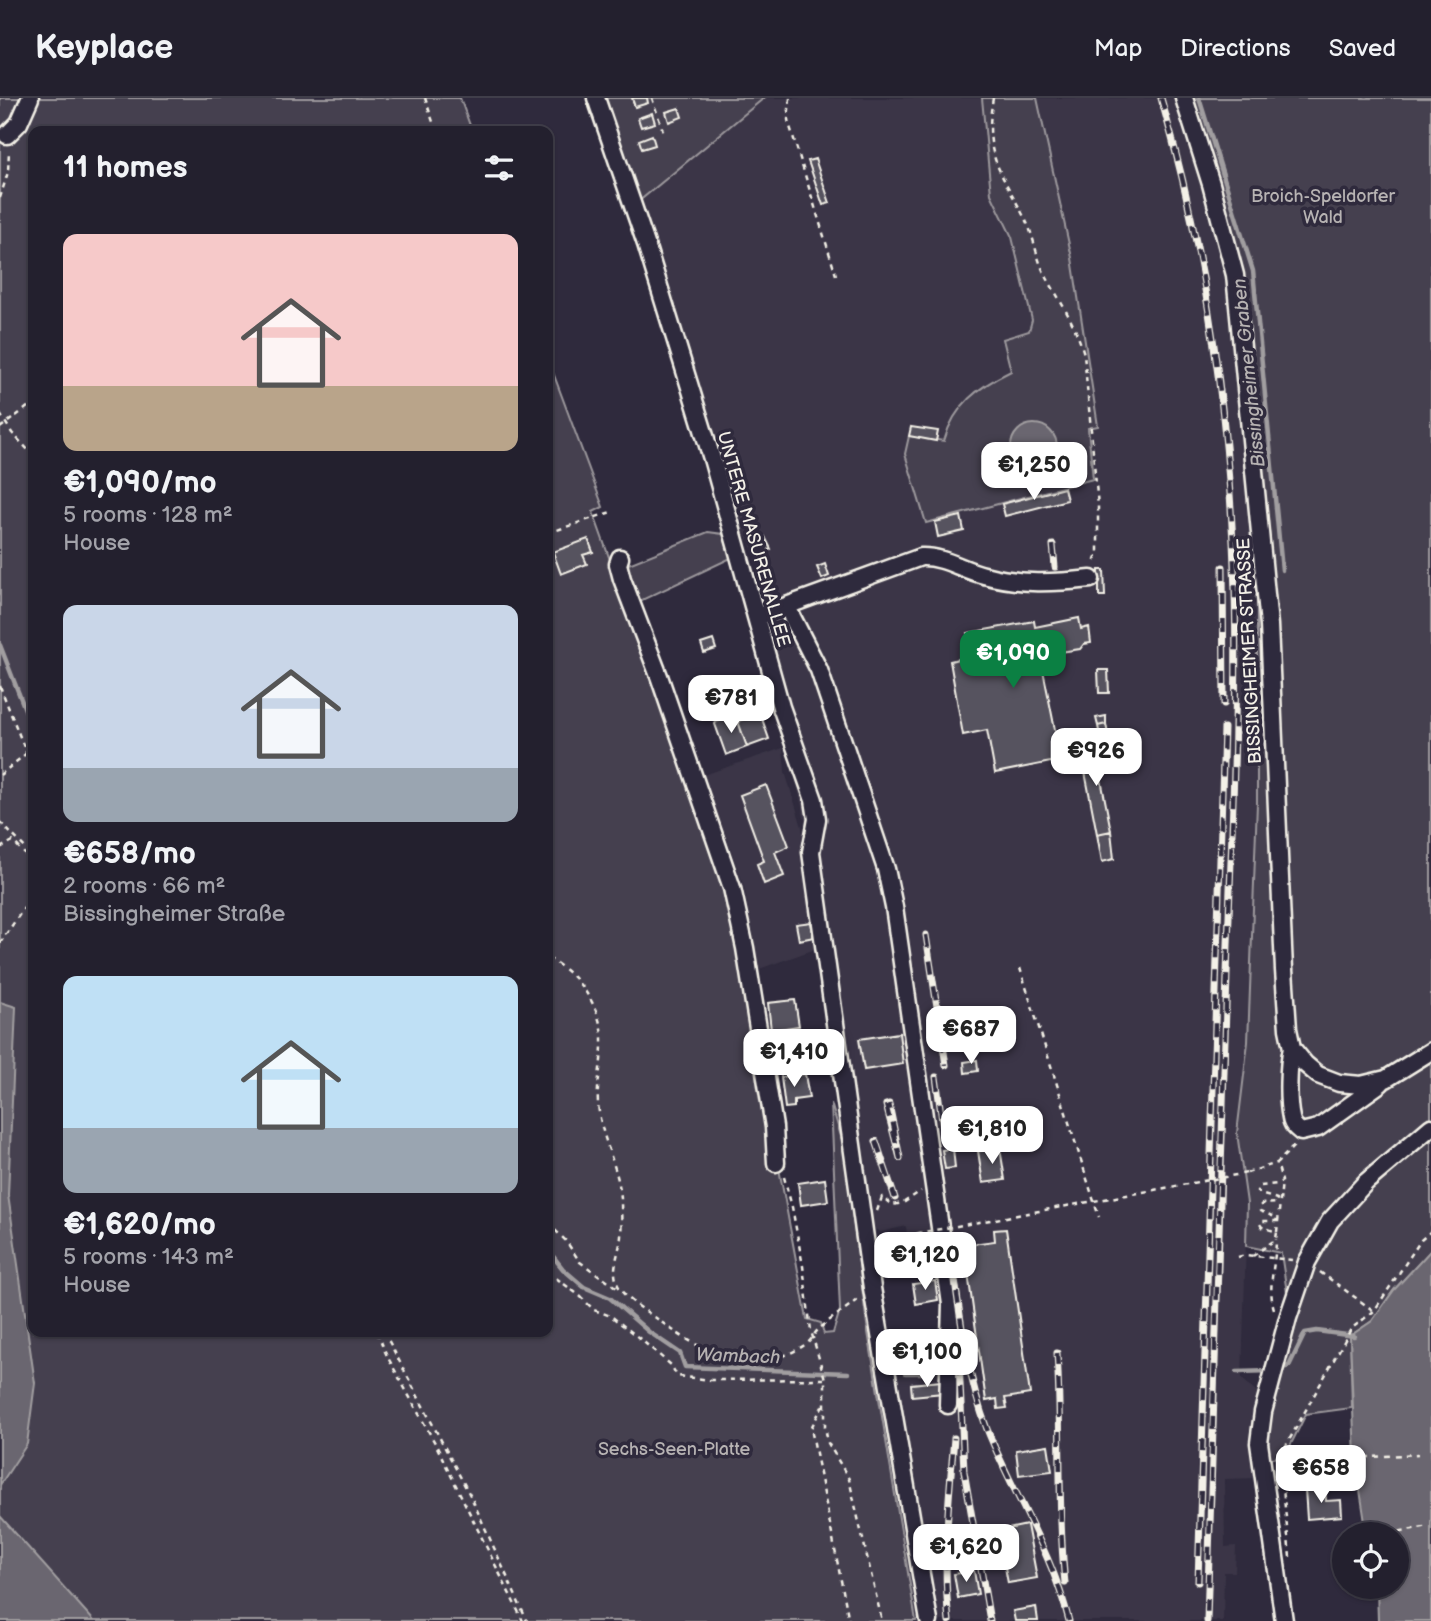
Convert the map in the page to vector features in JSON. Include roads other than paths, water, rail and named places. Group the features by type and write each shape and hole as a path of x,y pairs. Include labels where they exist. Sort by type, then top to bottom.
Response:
{"street":[{"path":"8,135 19,123 30,98"},
{"name":"UNTERE MASURENALLEE","path":"596,98 646,244 713,461 794,744 814,800 817,819 811,852 872,1288 929,1621"},
{"name":"BISSINGHEIMER STRASSE","path":"1184,98 1211,184 1235,275 1269,625 1284,970 1292,1048 1289,1060 1291,1117 1294,1126 1301,1132 1318,1128 1386,1079"},
{"path":"756,617 922,557 932,557 979,574 1019,582 1052,583 1090,573"},
{"path":"620,558 619,572 659,676 733,888 774,1127 776,1163"},
{"path":"787,607 819,670 886,869 935,1182 951,1304 948,1405"},
{"path":"1292,1048 1318,1075 1339,1083 1360,1085 1386,1079 1431,1051"},
{"path":"1284,1621 1259,1443 1264,1412 1288,1318 1307,1262 1319,1238 1346,1202 1431,1127"}],"waterway":[{"name":"Bissingheimer Graben","path":"1199,98 1253,271 1282,570"},
{"name":"Wambach","path":"0,645 28,717"},
{"name":"Wambach","path":"553,1256 584,1287 610,1298 649,1332 680,1353 685,1367 848,1373"},
{"name":"Wambach","path":"1279,1369 1289,1366 1305,1333 1317,1331 1354,1336"},
{"name":"Wambach","path":"1237,1372 1271,1371"},
{"name":"Wambach","path":"905,1373 931,1373"}],"railway":[{"path":"1161,98 1191,219 1213,342 1228,466 1235,591 1234,783 1207,1621"},
{"path":"1053,545 1055,567"},
{"path":"1223,567 1224,704"},
{"path":"1198,1582 1224,728"},
{"path":"926,935 946,1065"},
{"path":"936,1077 944,1136"},
{"path":"886,1105 900,1158 889,1104"},
{"path":"876,1141 895,1198"},
{"path":"953,1266 966,1349 980,1409 997,1453 1053,1571 1069,1621"},
{"path":"1057,1353 1065,1583"},
{"path":"959,1361 964,1471 990,1621"},
{"path":"949,1621 946,1552 954,1438"}],"park label":[{"name":"Broich-Speldorfer Wald","path":"1323,206"},
{"name":"Sechs-Seen-Platte","path":"674,1449"}]}
